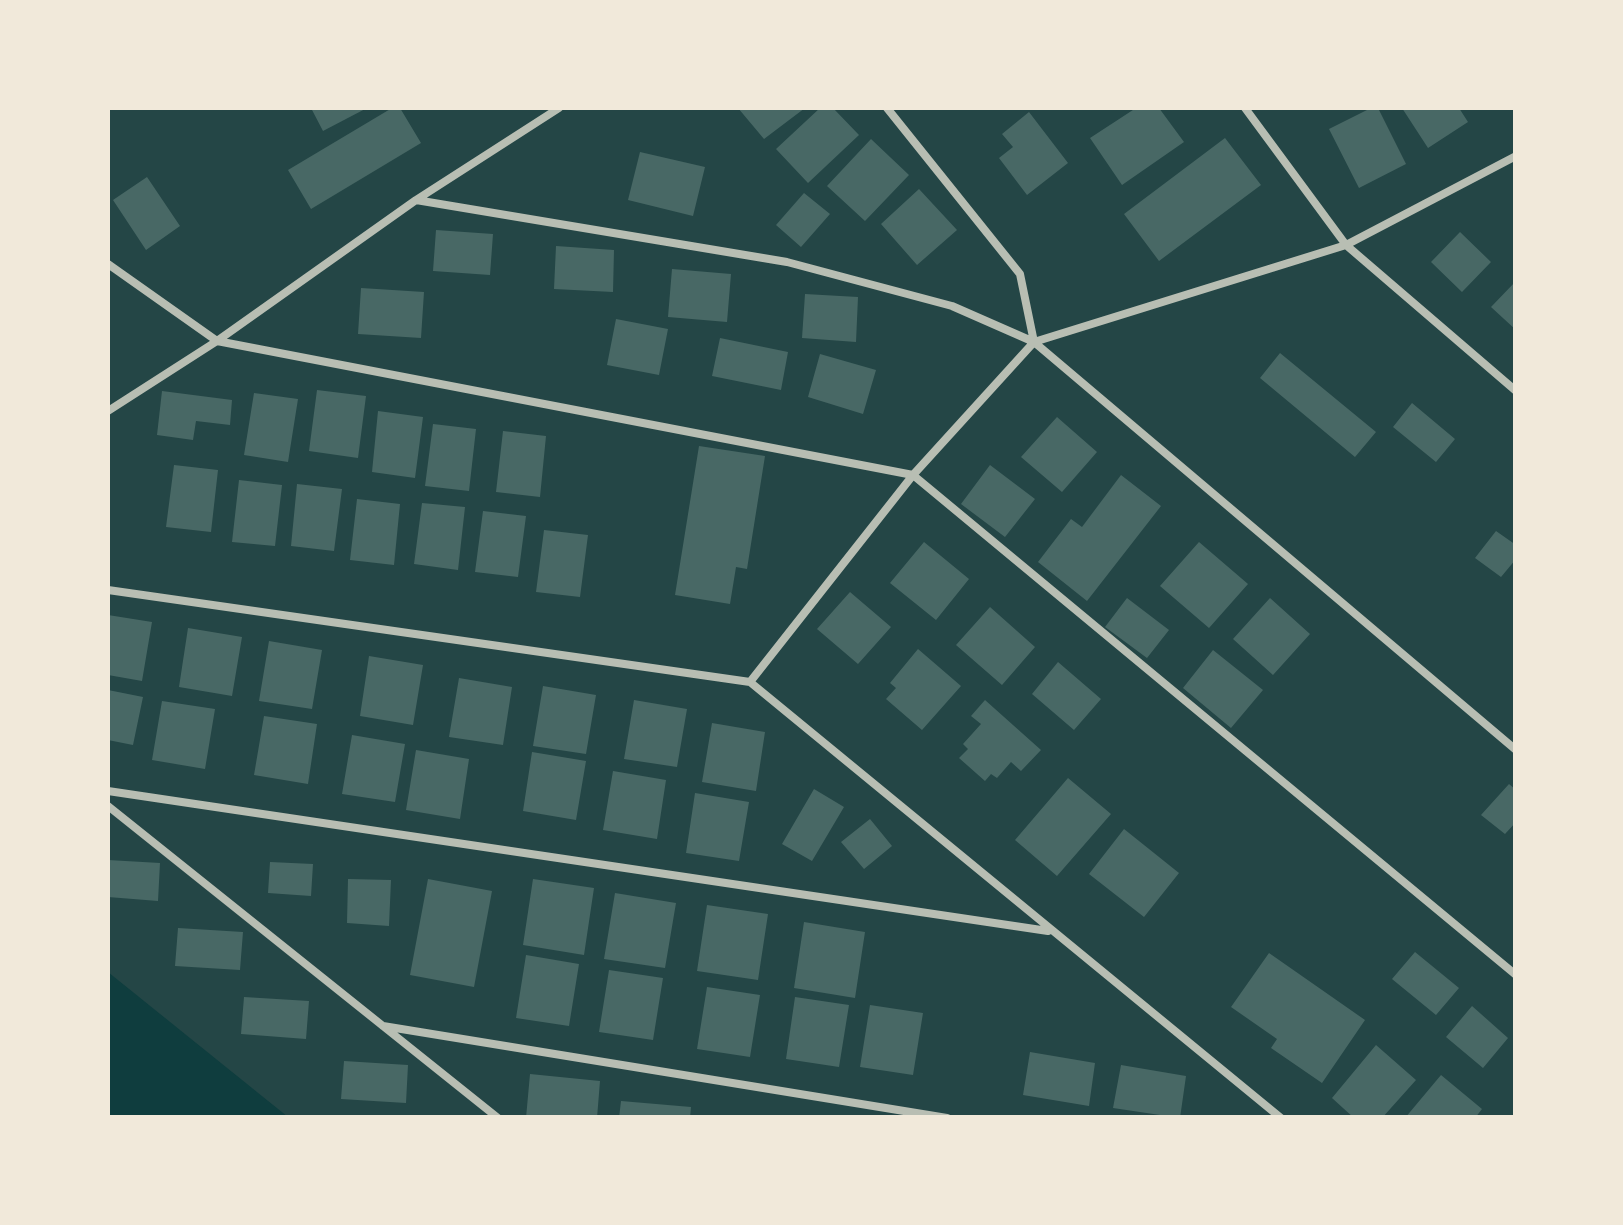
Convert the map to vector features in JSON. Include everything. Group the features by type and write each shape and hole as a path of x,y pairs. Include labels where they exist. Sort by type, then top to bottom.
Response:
{"lane":[{"path":"108,411 217,341 416,200 559,108"},
{"path":"887,108 1020,274 1034,342"},
{"path":"1245,108 1346,245 1516,391"},
{"path":"750,682 913,475 1034,342 1346,245 1516,156"},
{"path":"416,200 787,262 952,306 1034,342 1516,750"},
{"path":"108,264 217,341 913,475 1516,975"},
{"path":"108,590 750,682 1281,1118"},
{"path":"108,792 1052,932"},
{"path":"108,806 498,1118"},
{"path":"384,1026 948,1118"}],"shaded area":[{"path":"108,108 1515,108 1515,1117 288,1117 108,972"}],"building":[{"path":"311,108 367,108 323,131"},
{"path":"392,108 400,108 421,143 311,209 288,170"},
{"path":"738,108 805,108 764,139"},
{"path":"820,108 833,108 859,135 808,183 776,149"},
{"path":"1136,108 1159,108 1184,142 1122,185 1090,138"},
{"path":"1378,108 1406,164 1359,188 1329,129"},
{"path":"1402,108 1459,108 1468,122 1428,148"},
{"path":"1029,112 1068,163 1027,195 999,158 1013,147 1002,134"},
{"path":"1225,138 1261,185 1159,261 1124,214"},
{"path":"871,139 909,175 865,221 827,186"},
{"path":"640,152 705,167 693,216 628,200"},
{"path":"147,177 180,226 146,250 113,200"},
{"path":"919,189 957,230 917,265 881,224"},
{"path":"804,193 830,214 801,247 776,225"},
{"path":"436,230 493,234 490,275 433,271"},
{"path":"1460,232 1491,262 1462,292 1431,262"},
{"path":"556,246 614,250 613,292 554,289"},
{"path":"672,269 731,274 727,322 668,317"},
{"path":"1516,281 1516,330 1491,307"},
{"path":"361,288 424,292 421,338 358,334"},
{"path":"805,294 858,297 856,342 802,338"},
{"path":"616,319 668,329 659,375 607,365"},
{"path":"720,338 788,352 781,390 712,376"},
{"path":"1280,353 1376,432 1355,457 1260,378"},
{"path":"820,354 876,370 863,414 808,397"},
{"path":"317,390 366,396 358,458 309,451"},
{"path":"162,391 232,400 230,425 196,421 193,440 157,435"},
{"path":"254,393 298,399 288,462 244,455"},
{"path":"1412,403 1455,439 1436,462 1393,427"},
{"path":"378,411 423,417 415,478 372,472"},
{"path":"1057,417 1097,452 1062,492 1021,457"},
{"path":"433,424 476,429 469,491 425,486"},
{"path":"503,431 546,436 540,497 496,492"},
{"path":"699,446 765,456 747,569 736,567 730,604 675,595"},
{"path":"174,465 218,470 211,532 166,527"},
{"path":"990,465 1035,499 1005,537 961,504"},
{"path":"1121,475 1161,506 1087,601 1038,562 1071,519 1082,527"},
{"path":"239,480 282,485 275,546 232,542"},
{"path":"297,484 342,489 334,551 291,546"},
{"path":"357,499 400,504 394,565 350,560"},
{"path":"422,503 465,507 458,570 414,564"},
{"path":"483,511 526,516 518,577 475,572"},
{"path":"544,530 588,535 580,597 536,592"},
{"path":"1496,531 1516,545 1516,559 1501,577 1475,558"},
{"path":"924,542 969,579 936,620 890,583"},
{"path":"1199,542 1248,584 1209,628 1160,586"},
{"path":"850,592 891,627 858,664 817,629"},
{"path":"1127,598 1169,630 1147,658 1105,627"},
{"path":"1270,598 1310,634 1273,675 1233,639"},
{"path":"990,607 1035,647 1002,685 956,645"},
{"path":"108,615 152,622 142,681 108,675"},
{"path":"188,628 242,637 232,696 179,687"},
{"path":"269,641 322,650 312,709 259,701"},
{"path":"918,649 961,686 922,730 886,699 896,688 890,683"},
{"path":"1213,650 1263,690 1231,728 1183,688"},
{"path":"369,656 423,665 413,725 360,716"},
{"path":"1058,662 1101,699 1074,730 1032,694"},
{"path":"459,678 512,687 503,745 449,737"},
{"path":"543,686 596,695 586,754 533,746"},
{"path":"108,690 143,697 133,745 108,740"},
{"path":"634,700 687,709 677,767 624,759"},
{"path":"985,700 1041,750 1021,771 1011,762 997,778 991,774 985,781 959,758 968,749 963,744 981,724 971,716"},
{"path":"162,701 215,709 205,769 152,760"},
{"path":"264,716 317,724 308,784 254,775"},
{"path":"712,723 765,732 756,791 702,782"},
{"path":"352,735 405,744 395,802 342,794"},
{"path":"416,750 469,759 460,819 406,810"},
{"path":"532,752 586,761 576,820 523,811"},
{"path":"613,771 666,780 657,839 603,830"},
{"path":"1068,778 1111,814 1057,876 1015,840"},
{"path":"1509,784 1516,790 1516,822 1505,834 1481,815"},
{"path":"814,789 844,807 812,861 782,844"},
{"path":"695,793 749,802 739,861 686,853"},
{"path":"870,819 892,846 864,869 841,842"},
{"path":"1124,829 1179,873 1144,917 1089,874"},
{"path":"108,860 160,863 158,901 108,897"},
{"path":"270,862 313,864 311,896 268,893"},
{"path":"348,879 391,880 389,926 347,923"},
{"path":"428,879 492,891 474,987 410,975"},
{"path":"533,879 594,888 584,955 523,945"},
{"path":"615,893 676,903 665,968 604,959"},
{"path":"707,905 768,914 758,980 697,971"},
{"path":"804,922 865,932 855,998 794,988"},
{"path":"178,928 243,932 240,970 175,966"},
{"path":"1415,952 1459,988 1436,1015 1392,979"},
{"path":"1269,953 1365,1020 1322,1083 1271,1048 1277,1039 1231,1007"},
{"path":"526,955 579,964 569,1026 516,1018"},
{"path":"609,970 663,978 653,1040 599,1032"},
{"path":"707,987 760,995 750,1057 697,1049"},
{"path":"244,997 309,1001 306,1039 241,1034"},
{"path":"795,997 849,1005 839,1067 786,1059"},
{"path":"870,1005 923,1013 913,1075 860,1067"},
{"path":"1472,1006 1508,1038 1483,1068 1446,1037"},
{"path":"1376,1045 1416,1080 1382,1118 1354,1118 1332,1098"},
{"path":"1030,1052 1095,1063 1089,1106 1023,1095"},
{"path":"344,1061 408,1065 406,1103 341,1099"},
{"path":"1121,1065 1186,1076 1180,1118 1113,1108"},
{"path":"530,1074 600,1081 597,1118 526,1118"},
{"path":"1441,1075 1482,1109 1475,1118 1405,1118"},
{"path":"621,1101 691,1107 690,1118 619,1118"}]}
